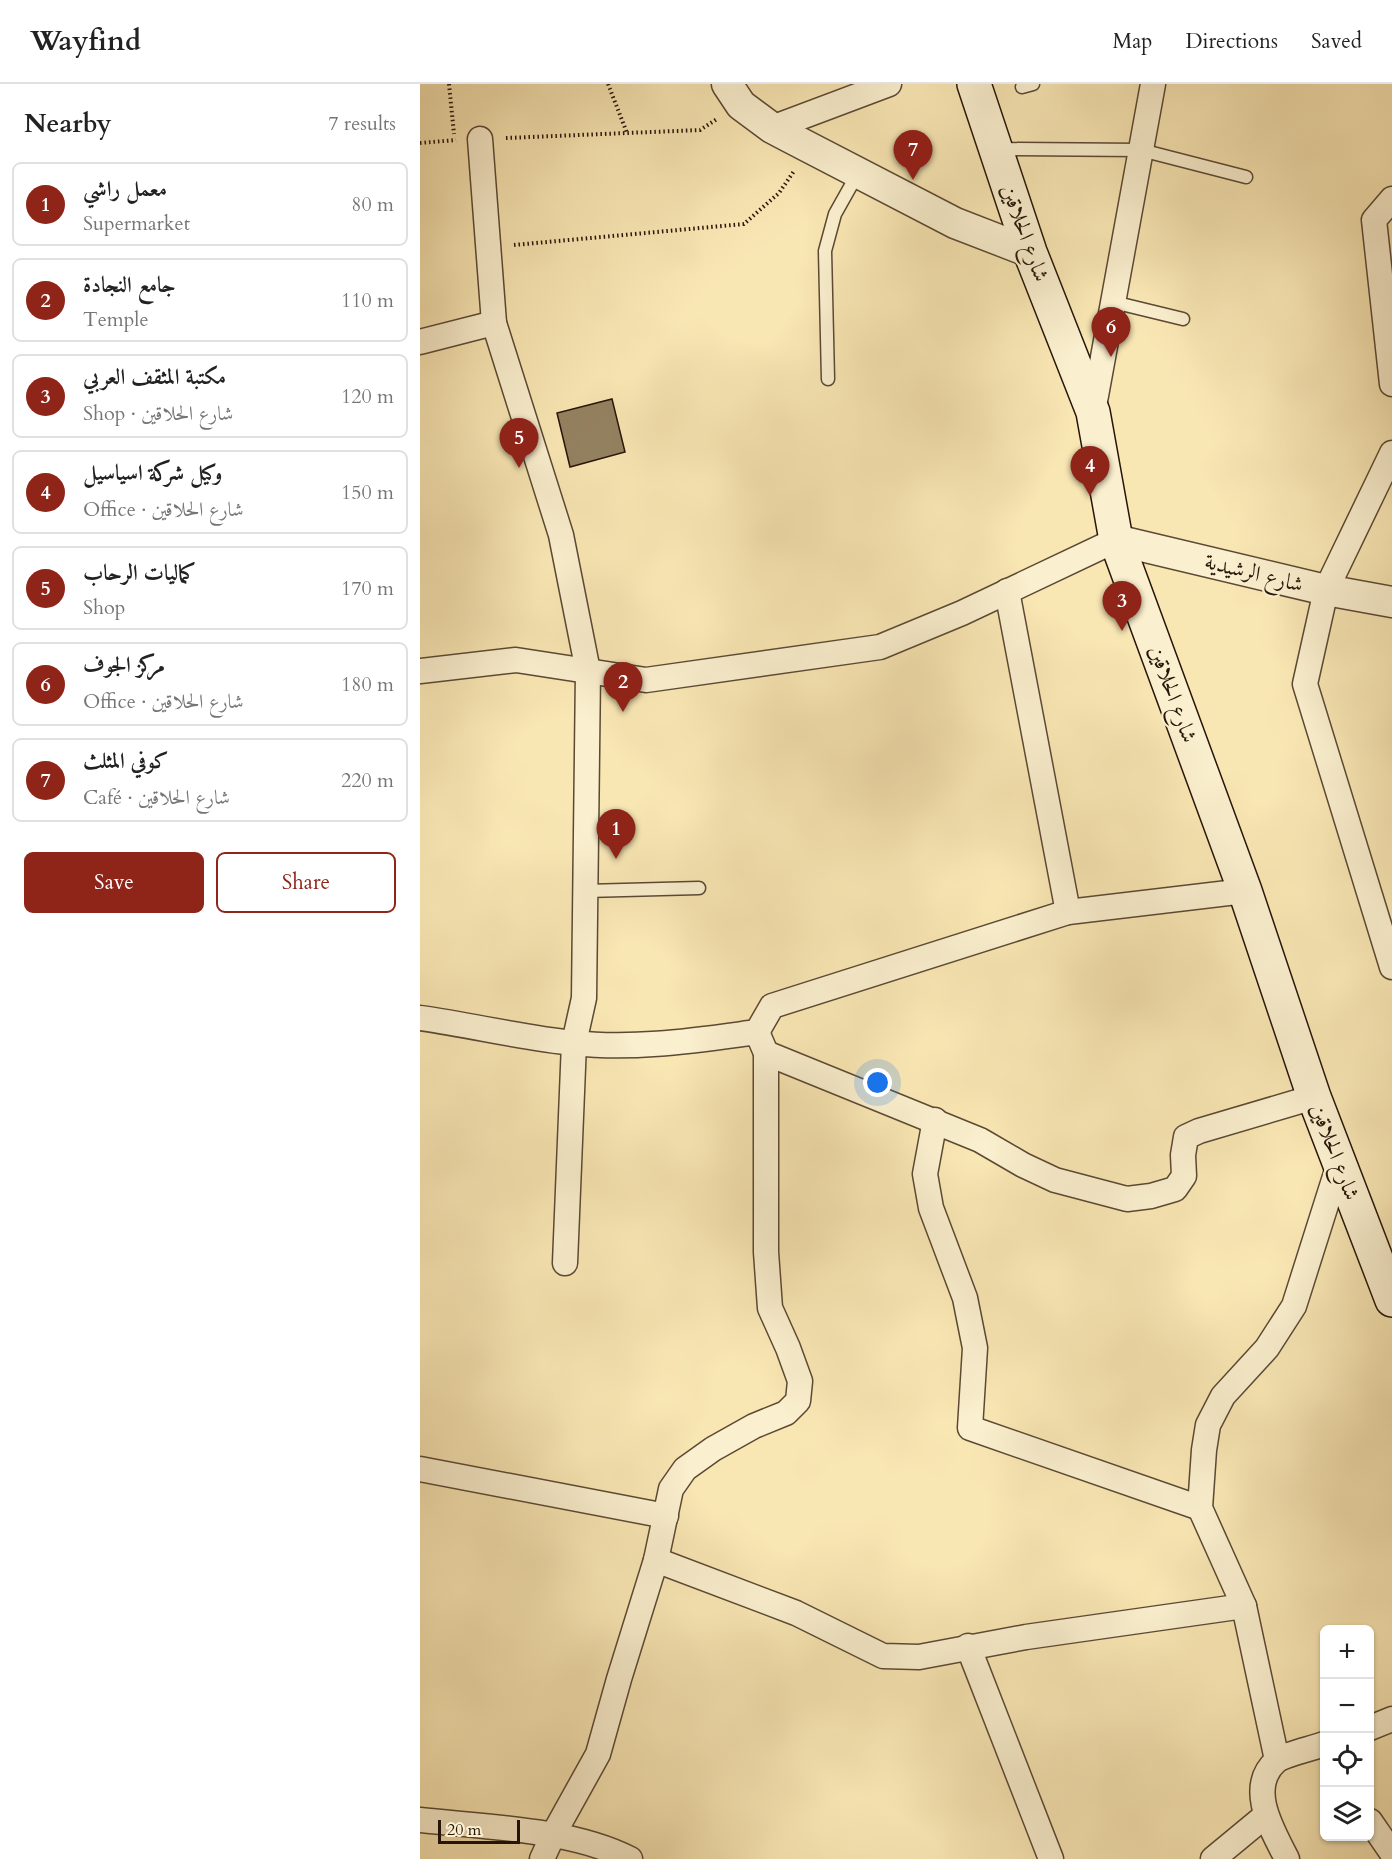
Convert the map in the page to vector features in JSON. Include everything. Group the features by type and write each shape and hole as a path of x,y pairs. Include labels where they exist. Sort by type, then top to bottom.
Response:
{"main road":[{"name":"شارع الحلاقين","path":"974,84 1030,252 1094,412 1116,540 1245,891 1314,1098 1392,1299"}],"street":[{"path":"772,128 889,84"},
{"path":"1094,412 1153,84"},
{"path":"734,94 772,128 858,174 955,223 1030,252"},
{"path":"480,139 494,323 561,535 588,671 584,998 574,1043 565,1263"},
{"path":"1392,199 1374,220 1392,384"},
{"path":"420,342 494,323"},
{"path":"1392,453 1326,590 1305,684 1392,967"},
{"path":"420,671 516,660 646,680 880,647 962,613 1116,540"},
{"name":"شارع الرشيدية","path":"1116,540 1326,590 1392,602"},
{"path":"1007,591 1068,912"},
{"path":"542,1859 598,1754 656,1560 671,1489 685,1469 713,1449 754,1426 786,1413 798,1401 800,1381 770,1308 766,1252 762,1042 772,1006 1068,912 1245,891"},
{"path":"420,1018 574,1043 614,1046 688,1041 762,1042 980,1140 1023,1165 1055,1180 1127,1199 1151,1196 1175,1189 1184,1176 1182,1155 1186,1137 1199,1131 1314,1098"},
{"path":"935,1120 926,1174 931,1208 965,1298 975,1348 970,1428 1200,1508"},
{"path":"1277,1760 1244,1606 1200,1508 1204,1450 1208,1425 1223,1396 1267,1348 1294,1306 1339,1164"},
{"path":"420,1469 666,1516"},
{"path":"656,1560 796,1613 883,1656 919,1657 968,1646 1244,1606"},
{"path":"968,1646 1051,1859"},
{"path":"1374,1726 1392,1719"},
{"path":"1287,1859 1265,1816 1264,1779 1277,1760 1320,1749"},
{"path":"1213,1859 1265,1816"},
{"path":"420,1820 553,1835 614,1851 630,1859"},
{"path":"1374,1827 1392,1853"}],"lane":[{"path":"996,149 1141,150 1246,177"},
{"path":"828,379 825,251 835,214 858,174"},
{"path":"1113,302 1183,319"},
{"path":"586,891 699,888"}],"path":[{"path":"449,84 454,141"},
{"path":"608,84 627,133"},
{"path":"420,143 700,130 734,94"},
{"path":"488,247 744,224 779,193 810,148"}],"building":[{"path":"612,399 625,452 570,467 557,413"}],"place":[{"name":"كوفي المثلث","path":"913,180"},
{"name":"مركز الجوف","path":"1111,357"},
{"name":"كماليات الرحاب","path":"519,468"},
{"name":"وكيل شركة اسياسيل","path":"1090,496"},
{"name":"مكتبة المثقف العربي","path":"1122,631"},
{"name":"جامع النجادة","path":"623,712"},
{"name":"معمل راشي","path":"616,859"}]}
